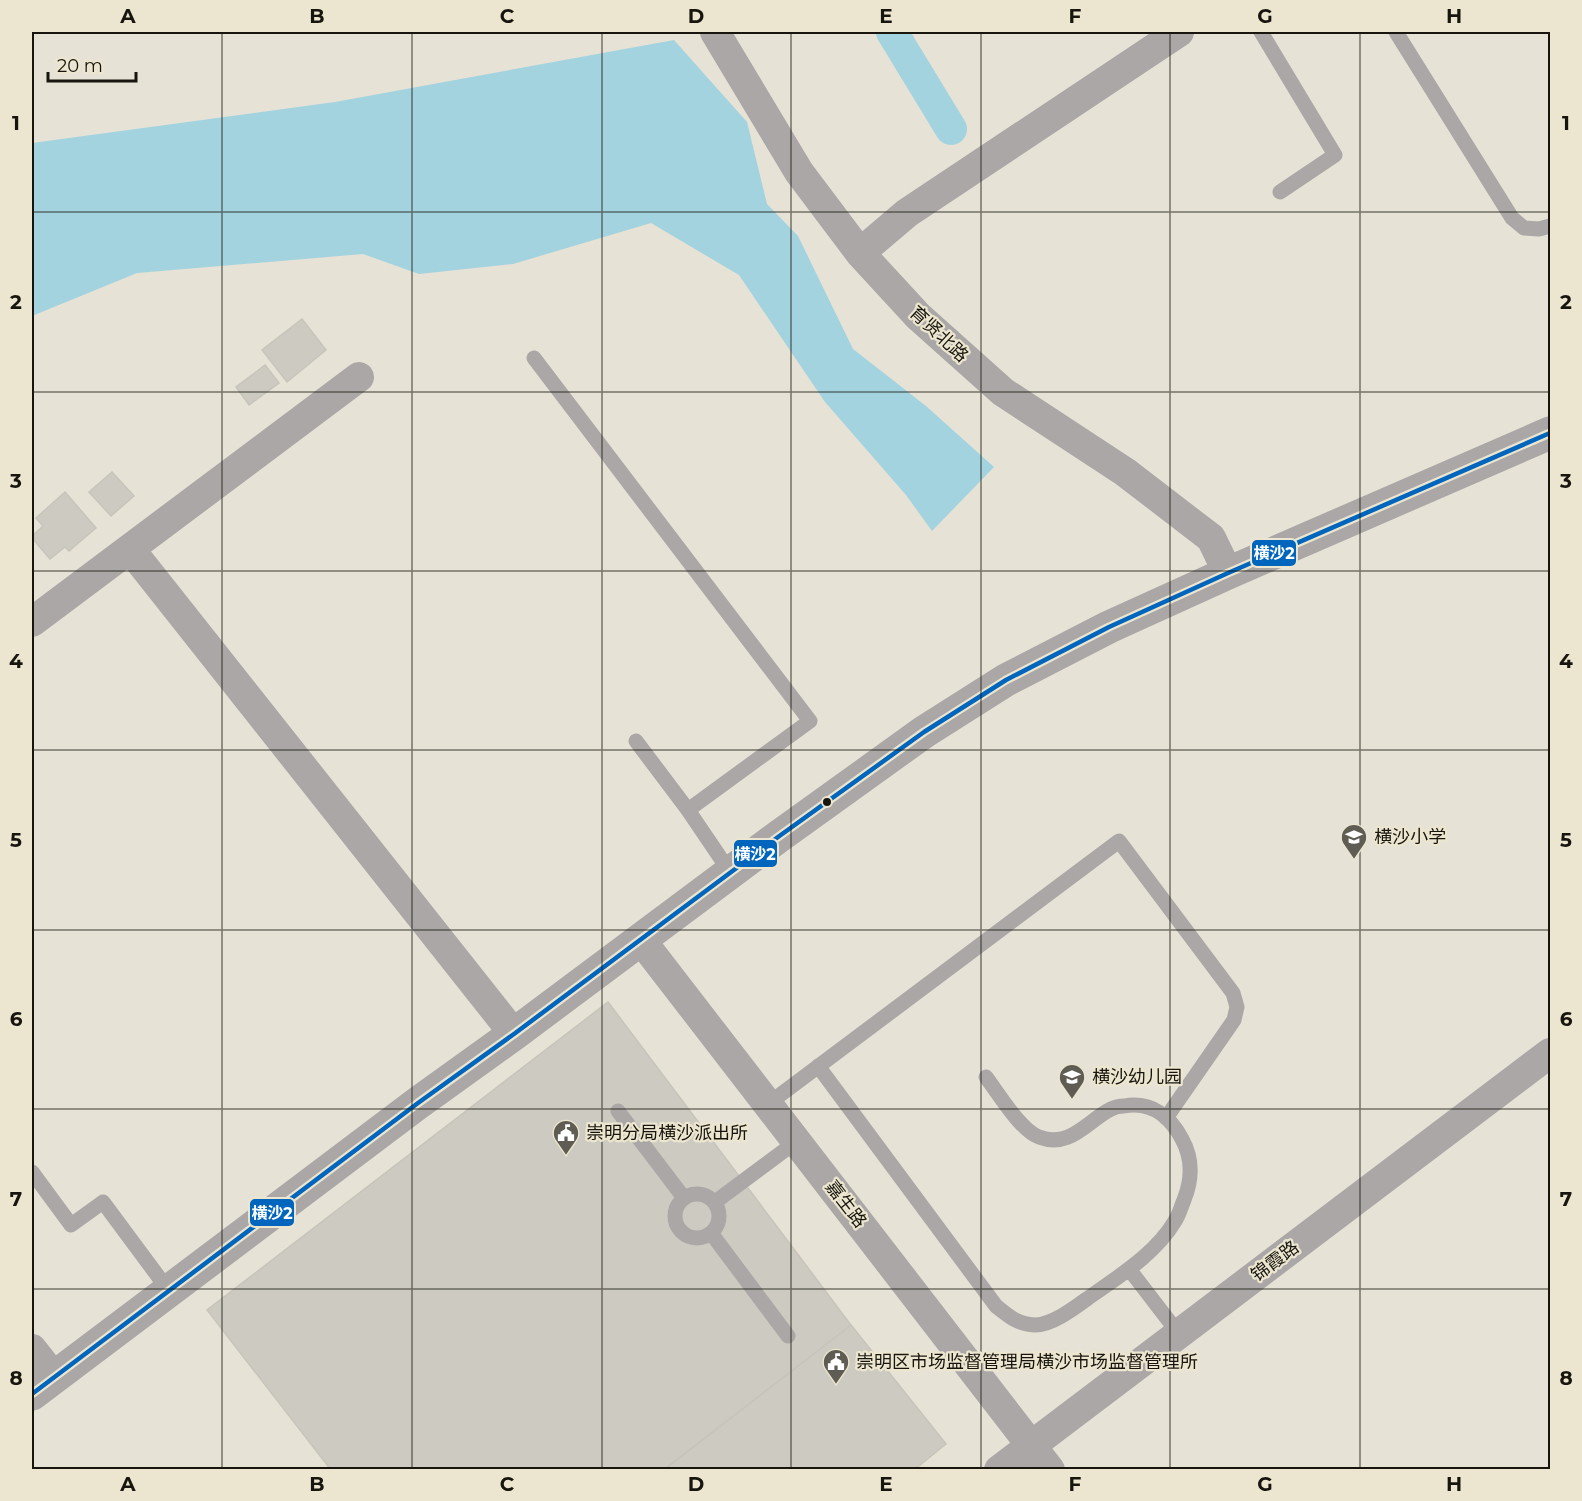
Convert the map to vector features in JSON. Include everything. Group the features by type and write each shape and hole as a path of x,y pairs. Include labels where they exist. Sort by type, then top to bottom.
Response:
{"street":[{"name":"育贤北路","path":"715,32 799,172 860,253 918,316 1003,392 1125,472 1211,538 1228,573"},
{"path":"860,253 907,213 1179,32"},
{"path":"32,622 358,377"},
{"path":"32,1349 43,1386 418,1103 730,872 924,732 1006,680 1109,627 1228,573 1551,433"},
{"path":"130,549 514,1034"},
{"name":"嘉生路","path":"641,939 1050,1470"},
{"name":"锦霞路","path":"999,1470 1551,1053"}],"lane":[{"path":"1261,32 1335,154 1280,192"},
{"path":"1396,32 1512,218 1524,228 1539,229 1551,226"},
{"path":"534,358 810,721 688,810"},
{"path":"636,741 688,810 730,872"},
{"path":"768,1104 1119,841 1233,993 1237,1007 1234,1020 1167,1118"},
{"path":"818,1066 996,1306 1015,1322 1038,1325 1061,1317 1129,1269 1156,1245 1175,1221 1190,1186 1190,1161 1182,1139 1167,1118 1153,1108 1131,1105 1112,1108 1080,1131 1060,1141 1039,1137 1024,1128 986,1077"},
{"path":"618,1111 684,1198"},
{"path":"716,1202 797,1141"},
{"path":"32,1172 71,1225 104,1202 169,1291"},
{"path":"700,1193 716,1202 719,1220 711,1233 703,1237 689,1237 677,1227 675,1211 684,1198 700,1193"},
{"path":"711,1233 788,1336"},
{"path":"1129,1269 1179,1334"}],"water":[{"path":"674,40 747,122 767,204 798,236 853,349 926,406 994,467 932,531 906,495 825,402 739,275 651,223 513,264 419,274 363,254 137,273 32,316 32,143 335,102"}],"building":[{"path":"302,319 326,350 287,382 262,350"},
{"path":"265,365 279,383 249,405 236,387"},
{"path":"112,472 134,496 111,516 89,492"},
{"path":"65,492 96,528 69,551 65,547 50,559 32,538 43,526 36,518"},
{"name":"崇明分局横沙派出所","path":"608,1002 851,1325 664,1470 331,1470 207,1310"},
{"name":"崇明区市场监督管理局横沙市场监督管理所","path":"851,1325 946,1444 914,1470 669,1470 667,1467"}],"waterway":[{"path":"892,32 951,129"}],"transit line":[{"name":"横沙2","path":"32,1394 418,1103 778,837 924,732 1006,680 1109,627 1550,433"}],"place":[{"name":"横沙小学","path":"1354,860"},
{"name":"横沙幼儿园","path":"1072,1100"},
{"name":"崇明分局横沙派出所","path":"566,1156"},
{"name":"崇明区市场监督管理局横沙市场监督管理所","path":"836,1385"}]}
